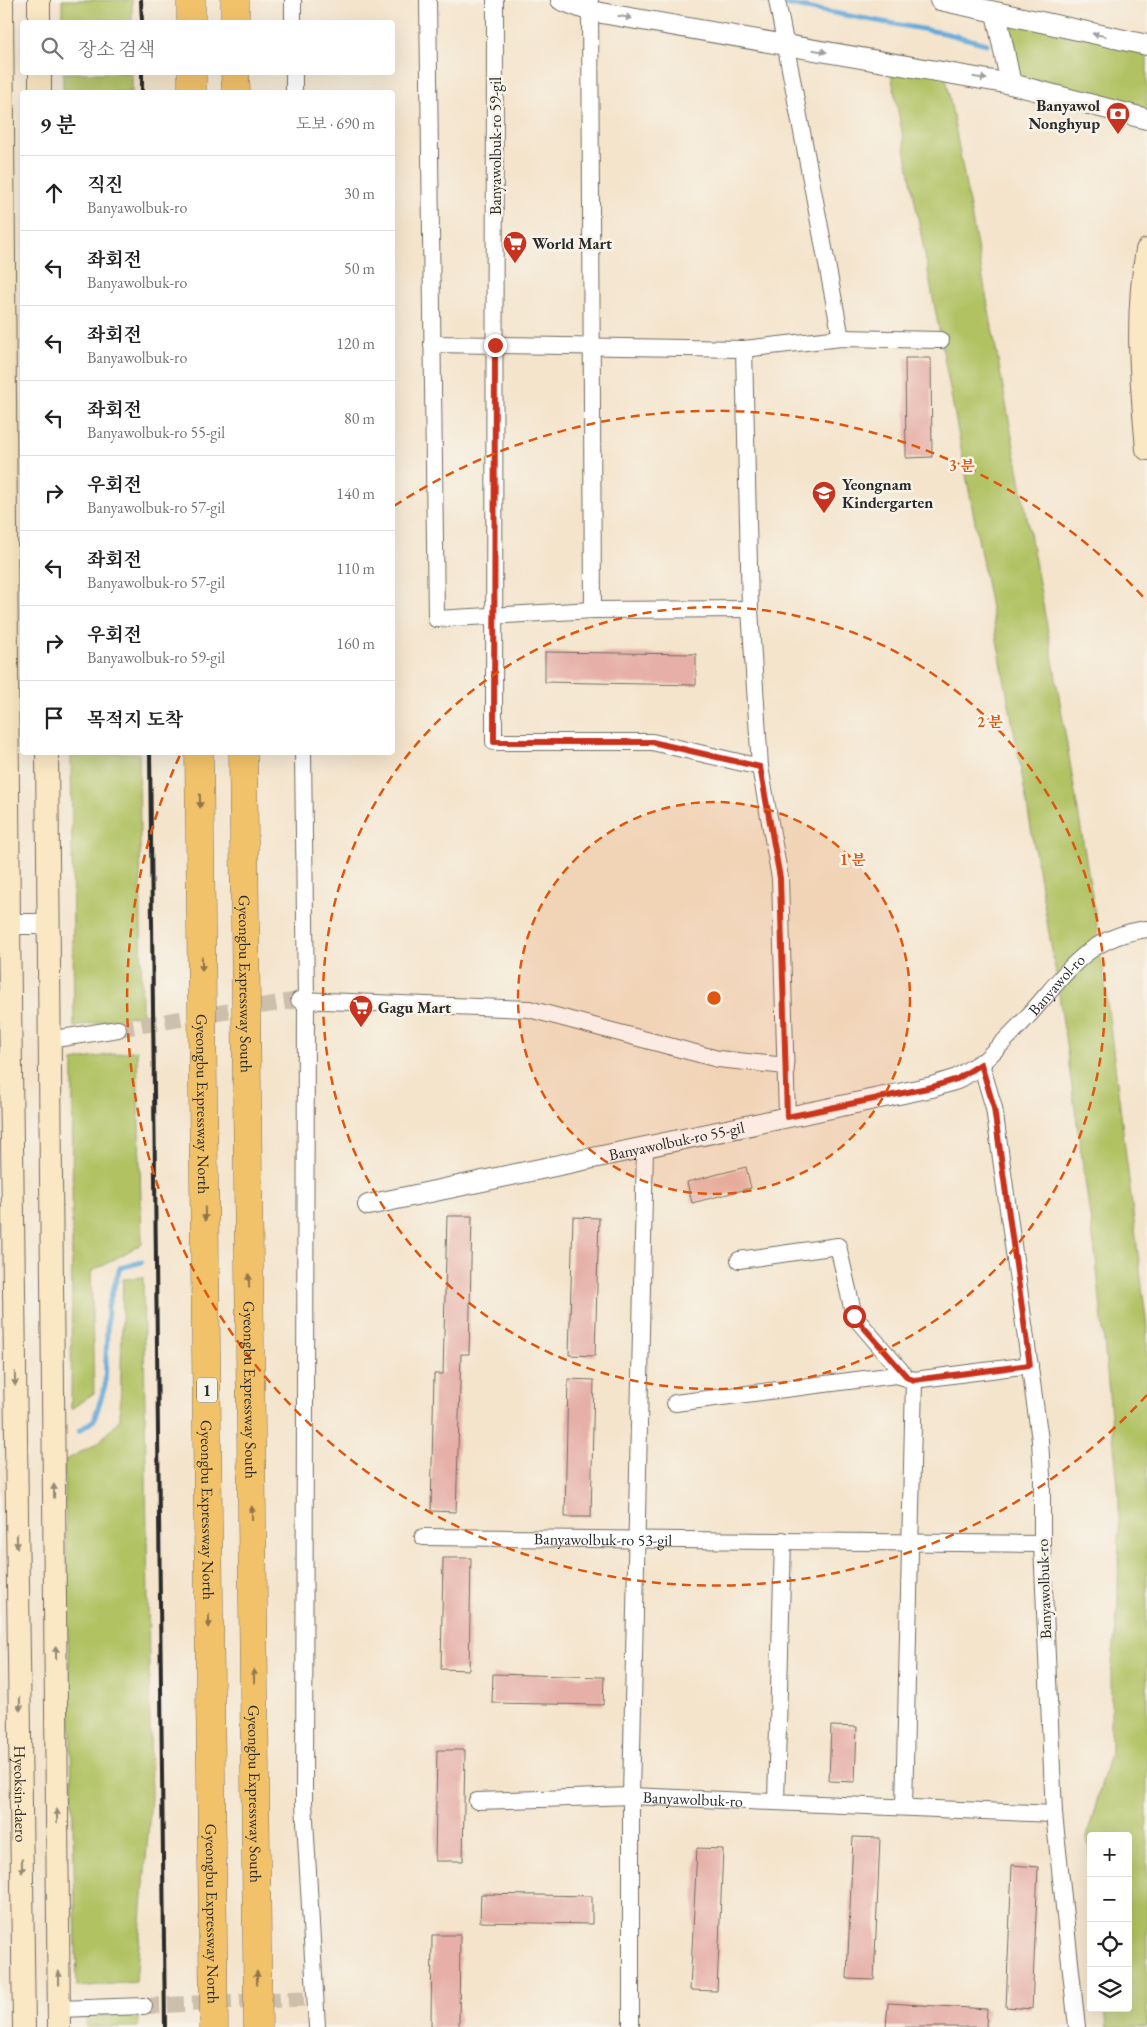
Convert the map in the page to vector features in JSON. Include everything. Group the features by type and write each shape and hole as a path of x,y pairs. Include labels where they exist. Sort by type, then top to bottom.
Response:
{"highway":[{"path":"191,0 191,20"},
{"path":"234,0 235,20"},
{"path":"192,75 192,90"},
{"path":"235,75 236,90"},
{"name":"Gyeongbu Expressway North","path":"199,755 214,2027"},
{"name":"Gyeongbu Expressway South","path":"243,755 258,2027"}],"main road":[{"name":"Hyeoksin-daero","path":"2,0 1,260 4,924 24,2027"},
{"path":"39,0 39,20"},
{"path":"40,75 40,90"},
{"path":"1147,250 1143,272 1139,350 1147,449"},
{"path":"47,755 59,2018"}],"street":[{"path":"293,0 293,20"},
{"path":"428,0 436,619 593,610 750,609"},
{"name":"Banyawolbuk-ro 59-gil","path":"495,0 494,742 652,742 760,767"},
{"path":"561,0 786,45 1011,84 1147,119"},
{"path":"777,0 841,338"},
{"path":"940,0 1147,45"},
{"path":"590,5 593,610"},
{"path":"996,13 1011,84"},
{"path":"294,75 294,90"},
{"path":"432,344 592,345 744,349 841,338 941,340"},
{"path":"744,349 750,609 760,767 780,878 787,1117"},
{"path":"303,755 304,1803 317,2027"},
{"path":"4,924 48,924"},
{"name":"Banyawol-ro","path":"981,1064 1030,1013 1057,980 1080,958 1094,947 1127,932 1147,929"},
{"path":"303,1000 530,1009 718,1059 786,1066"},
{"path":"49,1040 118,1029"},
{"name":"Banyawolbuk-ro 55-gil","path":"368,1205 932,1087 957,1079 981,1064"},
{"name":"Banyawolbuk-ro","path":"981,1064 994,1108 1041,1449 1042,1544 1054,1814 1077,2027"},
{"path":"631,2027 631,1796 645,1147"},
{"path":"740,1260 838,1246 854,1316 911,1379 910,1542 904,1807"},
{"path":"675,1403 896,1376 911,1379 1030,1365"},
{"name":"Banyawolbuk-ro 53-gil","path":"423,1537 1042,1544"},
{"path":"776,1802 783,1540"},
{"name":"Banyawolbuk-ro","path":"477,1801 631,1796 1054,1814"},
{"path":"59,2018 144,2006"}],"green space":[{"path":"62,0 132,0 132,20 62,20"},
{"path":"996,13 1147,45 1147,119 1011,84"},
{"path":"889,63 945,72 1051,648 1100,944 1147,1327 1147,2027 1107,2027 1105,2012 1132,2012 1132,1832 1088,1832 1111,1749 1111,1673 1118,1606 1119,1497 1096,1259 1057,980 1017,747"},
{"path":"63,75 132,75 132,90 63,90"},
{"path":"71,755 139,755 142,1014 74,1027"},
{"path":"137,1050 142,1244 91,1272 94,1393 71,1409 73,1061"},
{"path":"143,1277 151,1798 136,1982 77,1987 64,1461 98,1443 120,1419 123,1279"},
{"path":"86,2015 138,2015 138,2027 86,2027"}],"building":[{"path":"905,358 931,358 932,457 906,458"},
{"path":"545,652 696,654 696,685 545,682"},
{"path":"746,1167 751,1188 692,1203 687,1182"},
{"path":"447,1216 472,1216 469,1354 461,1354 456,1512 431,1511 434,1374 443,1374"},
{"path":"573,1217 599,1218 595,1356 569,1355"},
{"path":"568,1379 594,1380 591,1517 565,1517"},
{"path":"443,1558 471,1558 469,1670 441,1669"},
{"path":"493,1674 604,1677 603,1705 492,1703"},
{"path":"831,1726 857,1727 855,1782 829,1781"},
{"path":"437,1750 465,1750 463,1861 435,1861"},
{"path":"853,1837 880,1838 874,1980 847,1979"},
{"path":"697,1848 723,1849 717,1991 690,1990"},
{"path":"1012,1865 1038,1867 1032,2009 1006,2007"},
{"path":"481,1894 592,1896 592,1924 480,1922"},
{"path":"432,1935 460,1935 459,2027 431,2027"},
{"path":"888,2003 987,2009 986,2027 886,2027"}],"waterway":[{"path":"762,0 944,33 987,44"},
{"path":"79,1431 94,1420 105,1386 108,1306 120,1268 142,1262"}],"tunnel":[{"path":"118,1029 299,1000"},
{"path":"144,2006 315,1998"}],"railway":[{"path":"141,0 142,20"},
{"path":"142,75 142,90"},
{"path":"150,755 165,2027"}],"place":[{"name":"Banyawol Nonghyup","path":"1118,135"},
{"name":"World Mart","path":"515,264"},
{"name":"Yeongnam Kindergarten","path":"824,514"},
{"name":"Gagu Mart","path":"361,1028"}],"route":[{"path":"495,345 494,742 652,742 760,767 780,878 783,922 787,1117 932,1087 957,1079 981,1064 994,1108 1030,1365 914,1380 908,1378 854,1316"}]}
